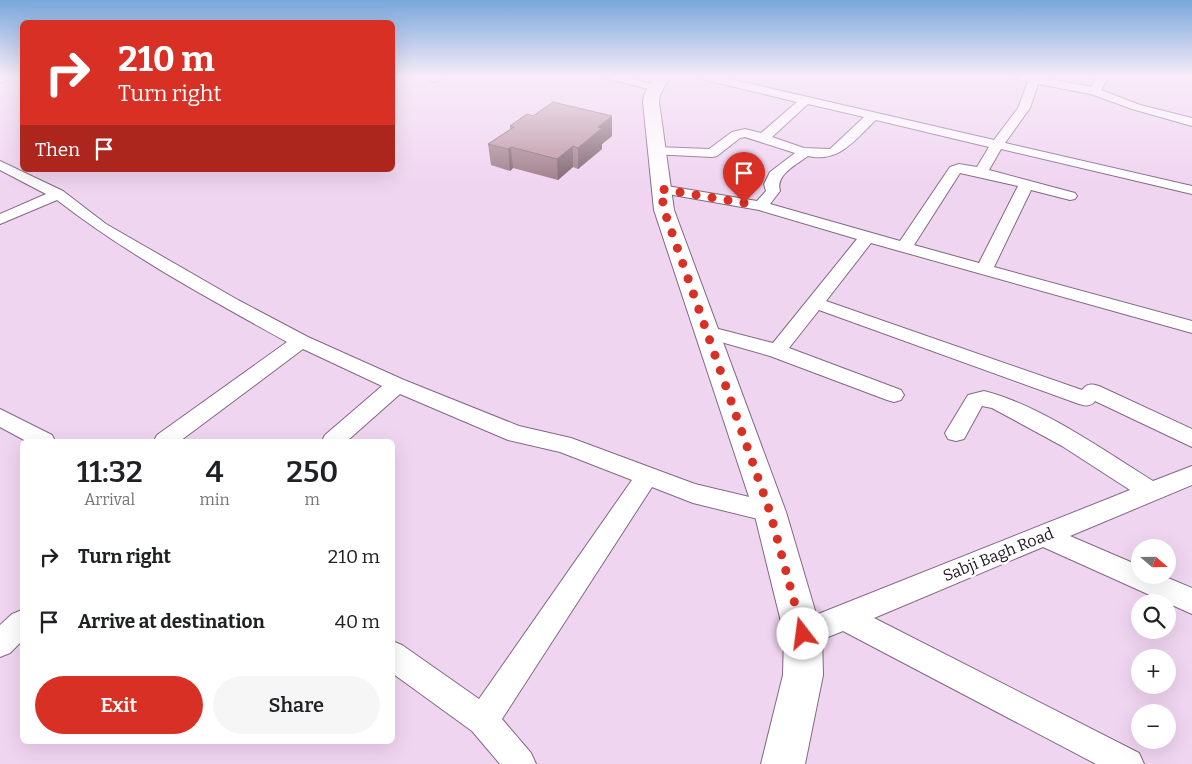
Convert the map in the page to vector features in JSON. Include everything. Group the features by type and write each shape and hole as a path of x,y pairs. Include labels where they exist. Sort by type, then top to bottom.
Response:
{"main road":[{"path":"653,112 664,210 770,512 803,634 803,675 783,764"}],"street":[{"path":"763,138 793,112"},
{"path":"853,112 1192,190"},
{"path":"981,172 997,145 1021,112"},
{"path":"1153,112 1192,122"},
{"path":"656,151 712,153 740,133 807,151 826,154 834,152 873,116"},
{"path":"761,206 773,191 771,184 775,175 807,151"},
{"path":"0,165 58,194 101,227 232,304 301,341 397,386 489,425 516,434 563,444 693,493 770,512"},
{"path":"905,246 955,170 959,168 981,172 1070,196"},
{"path":"984,270 1026,184"},
{"path":"661,189 761,206 1192,327"},
{"path":"0,219 58,194"},
{"path":"777,351 867,237"},
{"path":"815,304 1086,399 1092,391 1192,439"},
{"path":"707,332 777,351 894,395"},
{"path":"168,439 301,341"},
{"path":"335,439 397,386"},
{"path":"956,433 975,400 984,398 999,402 1070,440 1150,492"},
{"path":"0,417 40,439"},
{"name":"Sabji Bagh Road","path":"803,634 1192,475"},
{"path":"483,720 647,476"},
{"path":"1044,536 1192,601"},
{"path":"844,617 1128,764"},
{"path":"0,643 20,625"},
{"path":"395,657 483,720 520,764"}],"building":[{"path":"539,112 594,112 612,116 598,127 602,128 578,148 573,146 557,159 511,147 508,149 488,144 514,127 510,126 527,114 533,116"}],"route":[{"path":"744,203 661,189 664,210 770,512 803,634"}]}
